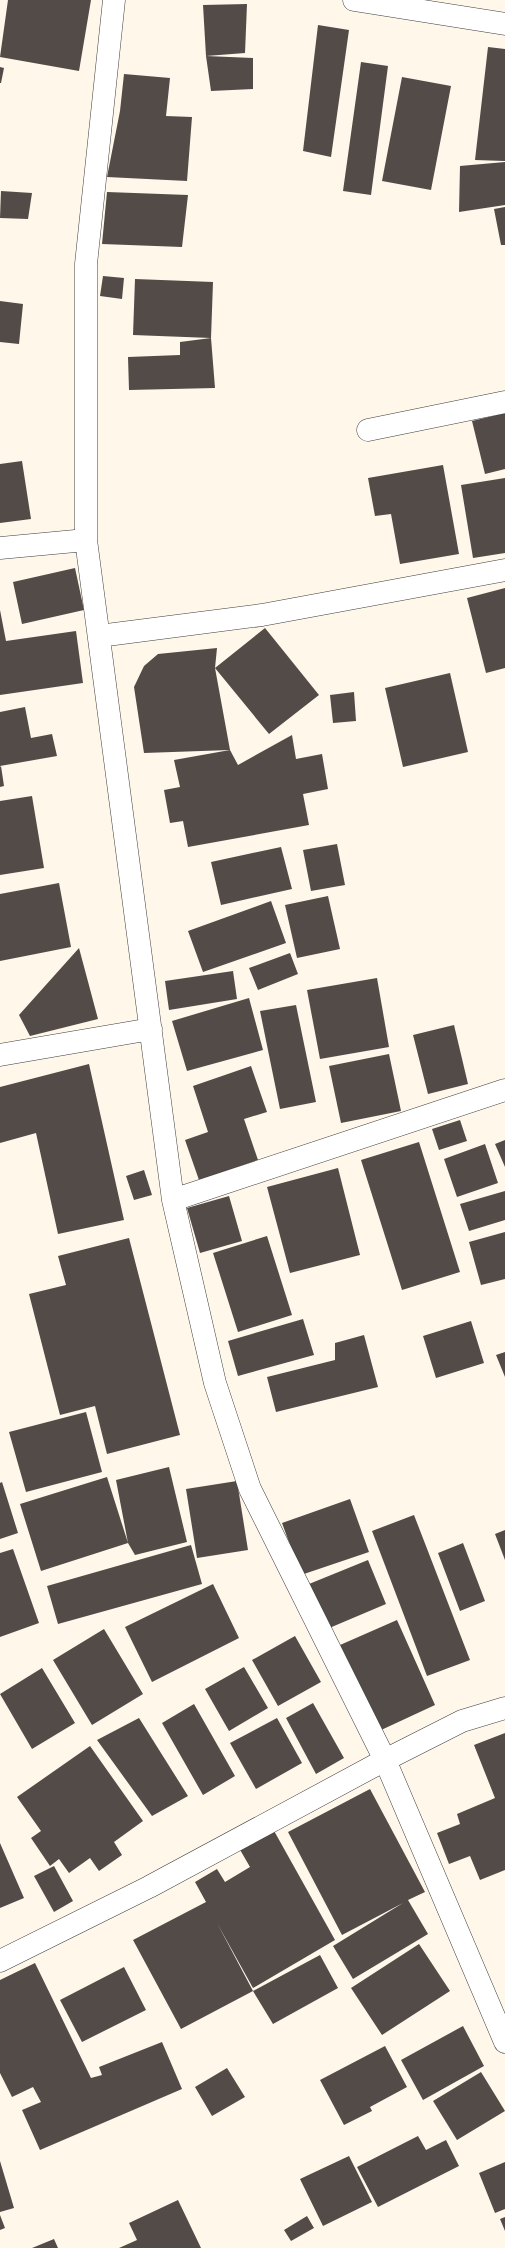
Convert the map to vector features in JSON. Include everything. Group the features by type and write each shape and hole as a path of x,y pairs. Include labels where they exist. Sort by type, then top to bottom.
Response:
{"street":[{"path":"114,0 86,264 86,540 173,1200 214,1383 250,1489 385,1760 505,2042"},
{"path":"354,0 505,24"},
{"path":"368,430 505,402"},
{"path":"0,548 86,540"},
{"path":"99,636 262,615 505,570"},
{"path":"0,1055 151,1029"},
{"path":"173,1200 505,1090"},
{"path":"0,1961 149,1887 385,1760 462,1721 505,1708"}],"building":[{"path":"8,0 91,0 79,71 0,57"},
{"path":"247,4 245,53 206,56 203,5"},
{"path":"318,25 349,30 331,157 303,151"},
{"path":"488,47 505,49 505,161 475,160"},
{"path":"206,56 253,58 253,89 211,91"},
{"path":"361,62 388,66 371,195 343,191"},
{"path":"0,67 4,68 1,83 0,83"},
{"path":"124,74 170,78 166,116 192,117 187,181 107,177 120,111"},
{"path":"402,77 451,86 431,190 382,181"},
{"path":"505,162 505,205 459,212 460,166"},
{"path":"1,191 32,193 28,219 0,218"},
{"path":"107,192 188,195 182,247 102,244"},
{"path":"505,207 505,245 501,245 494,209"},
{"path":"103,276 124,278 122,299 100,296"},
{"path":"135,279 213,282 211,338 133,335"},
{"path":"0,301 23,304 19,344 0,342"},
{"path":"211,338 215,388 129,390 128,357 180,355 180,342"},
{"path":"505,413 505,469 485,474 472,421"},
{"path":"22,461 31,519 0,523 0,464"},
{"path":"443,465 459,554 400,564 391,514 375,516 368,478"},
{"path":"505,478 505,553 473,558 461,485"},
{"path":"75,568 84,610 22,624 13,582"},
{"path":"505,588 505,668 486,673 467,598"},
{"path":"0,610 6,641 76,631 83,683 0,695"},
{"path":"265,628 319,695 269,734 215,668"},
{"path":"217,648 215,668 230,750 144,753 134,687 144,666 158,654"},
{"path":"450,673 468,752 403,767 385,688"},
{"path":"354,692 356,721 333,723 330,695"},
{"path":"25,707 31,738 52,734 57,756 0,766 0,712"},
{"path":"292,735 296,759 322,754 328,789 303,794 309,825 188,847 183,821 170,823 164,790 180,787 174,760 230,750 238,765"},
{"path":"1,766 4,786 0,787 0,767"},
{"path":"32,796 44,868 0,875 0,801"},
{"path":"337,844 345,885 311,891 303,850"},
{"path":"281,847 292,889 221,905 211,862"},
{"path":"59,883 71,947 0,961 0,894"},
{"path":"328,896 340,949 297,958 285,905"},
{"path":"271,901 286,943 203,972 188,931"},
{"path":"79,948 98,1019 30,1036 19,1015"},
{"path":"290,953 298,974 258,990 249,968"},
{"path":"233,971 237,999 169,1010 165,981"},
{"path":"377,978 389,1047 320,1059 307,990"},
{"path":"249,998 263,1050 187,1071 172,1021"},
{"path":"296,1005 316,1102 280,1109 260,1011"},
{"path":"454,1025 468,1084 428,1094 413,1035"},
{"path":"389,1054 401,1111 341,1123 329,1066"},
{"path":"89,1064 124,1220 58,1234 36,1133 0,1143 0,1087"},
{"path":"251,1066 267,1112 244,1119 258,1160 199,1180 185,1140 208,1132 193,1086"},
{"path":"460,1120 467,1141 439,1150 432,1129"},
{"path":"505,1140 505,1167 495,1144"},
{"path":"419,1142 460,1272 402,1290 361,1160"},
{"path":"485,1144 498,1183 457,1197 444,1159"},
{"path":"338,1168 360,1255 290,1273 267,1187"},
{"path":"144,1170 152,1195 134,1200 126,1176"},
{"path":"505,1191 505,1220 469,1231 460,1204"},
{"path":"229,1196 242,1241 200,1253 187,1208"},
{"path":"505,1232 505,1279 481,1285 469,1242"},
{"path":"267,1236 292,1315 238,1332 213,1253"},
{"path":"129,1238 180,1435 107,1454 95,1406 60,1415 29,1294 66,1285 58,1256"},
{"path":"303,1319 314,1355 238,1376 228,1341"},
{"path":"471,1321 484,1363 436,1378 423,1336"},
{"path":"364,1335 378,1387 276,1412 267,1377 335,1360 335,1343"},
{"path":"505,1352 505,1377 496,1355"},
{"path":"86,1412 102,1472 26,1492 9,1432"},
{"path":"169,1467 187,1542 135,1555 128,1543 116,1480"},
{"path":"107,1477 128,1543 41,1571 20,1504"},
{"path":"237,1481 248,1550 197,1558 186,1489"},
{"path":"2,1482 18,1533 0,1539 0,1483"},
{"path":"350,1499 369,1552 301,1575 282,1523"},
{"path":"414,1515 470,1660 427,1676 372,1531"},
{"path":"505,1530 505,1560 495,1534"},
{"path":"463,1543 485,1601 460,1611 438,1553"},
{"path":"191,1545 202,1584 58,1624 47,1586"},
{"path":"13,1549 39,1623 0,1637 0,1553"},
{"path":"368,1560 386,1604 327,1629 309,1584"},
{"path":"213,1584 239,1638 152,1682 125,1627"},
{"path":"397,1620 435,1705 379,1731 340,1645"},
{"path":"104,1629 143,1694 92,1725 53,1660"},
{"path":"295,1636 321,1682 278,1706 252,1660"},
{"path":"244,1667 268,1708 229,1731 205,1689"},
{"path":"42,1668 75,1723 32,1749 0,1694"},
{"path":"313,1703 344,1758 316,1774 286,1718"},
{"path":"194,1704 235,1776 203,1795 162,1723"},
{"path":"139,1718 188,1796 152,1816 97,1740"},
{"path":"277,1718 302,1763 256,1789 230,1743"},
{"path":"505,1733 505,1870 480,1880 470,1856 449,1864 437,1833 460,1824 457,1814 495,1798 474,1745"},
{"path":"90,1746 143,1821 114,1842 122,1855 99,1871 90,1858 69,1873 59,1859 50,1866 31,1838 41,1831 17,1797"},
{"path":"370,1789 425,1892 408,1900 428,1934 353,1979 333,1946 403,1903 342,1935 288,1832"},
{"path":"273,1829 335,1940 253,1988 217,1923 253,1991 181,2029 133,1940 206,1902 195,1882 217,1869 225,1882 250,1867 239,1848"},
{"path":"0,1843 24,1898 0,1908"},
{"path":"54,1866 73,1901 54,1912 34,1876"},
{"path":"419,1944 450,1991 382,2035 351,1988"},
{"path":"320,1955 338,1988 273,2024 253,1991"},
{"path":"35,1963 91,2078 102,2075 99,2067 162,2042 182,2089 40,2150 22,2110 41,2102 33,2087 12,2097 0,2073 0,1980"},
{"path":"124,1967 146,2010 82,2042 60,2000"},
{"path":"463,2026 484,2066 423,2100 401,2060"},
{"path":"385,2046 407,2087 370,2107 372,2111 344,2125 320,2080"},
{"path":"227,2068 245,2097 212,2116 195,2087"},
{"path":"481,2072 505,2111 457,2140 433,2101"},
{"path":"418,2136 426,2150 446,2140 459,2166 378,2207 357,2167"},
{"path":"349,2156 372,2202 323,2226 300,2179"},
{"path":"0,2161 14,2208 0,2212"},
{"path":"505,2162 505,2209 495,2213 479,2173"},
{"path":"178,2200 201,2248 119,2248 137,2240 129,2223"},
{"path":"0,2215 5,2228 0,2230"},
{"path":"307,2216 314,2228 291,2241 284,2230"},
{"path":"505,2217 505,2231 500,2219"},
{"path":"54,2239 58,2248 32,2248"}]}
